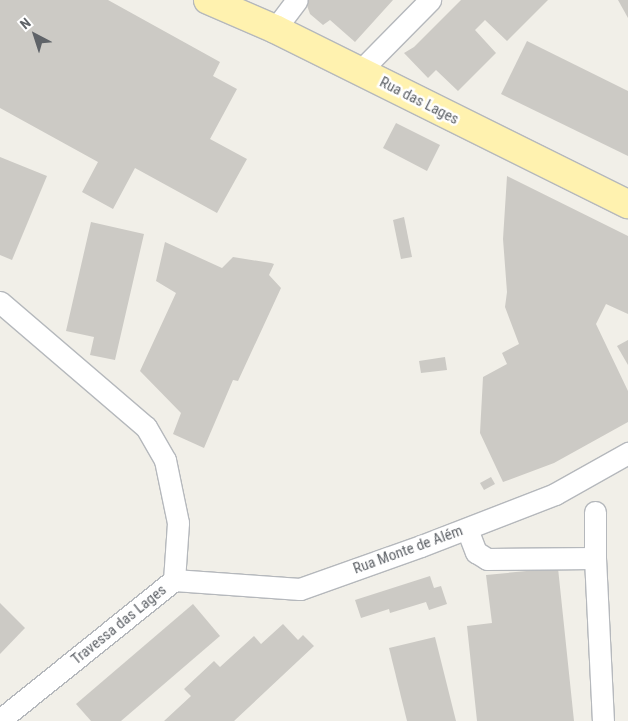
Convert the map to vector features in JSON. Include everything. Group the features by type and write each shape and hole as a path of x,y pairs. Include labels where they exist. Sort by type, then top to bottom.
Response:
{"main road":[{"name":"Rua das Lages","path":"208,0 275,29 628,204"}],"street":[{"path":"275,29 297,0"},
{"path":"360,72 430,0"},
{"name":"Travessa das Lages","path":"0,302 146,427 165,460 178,523 174,580 0,720"},
{"name":"Rua Monte de Além","path":"174,580 300,589 467,529 555,494 628,454"},
{"path":"595,512 595,558 603,721"},
{"path":"467,529 476,552 487,559 595,558"}],"building":[{"path":"0,0 108,0 220,62 213,76 237,89 210,139 247,159 217,213 135,168 113,209 82,192 98,162 0,108"},
{"path":"305,0 393,0 355,42 330,20 323,25 310,14"},
{"path":"461,0 548,0 507,41 485,20 475,30 496,53 458,91 436,70 428,78 404,53 414,47"},
{"path":"618,0 628,0 628,18"},
{"path":"527,41 628,91 628,156 501,94"},
{"path":"396,123 440,145 427,171 383,148"},
{"path":"0,157 47,176 12,260 0,255"},
{"path":"507,176 628,236 628,314 606,304 596,324 628,391 628,422 554,463 503,482 480,433 483,377 507,364 502,353 519,344 505,307 507,292 503,239"},
{"path":"404,217 412,257 401,259 393,220"},
{"path":"91,222 144,234 115,360 90,355 94,337 66,331"},
{"path":"165,242 222,268 233,257 274,264 269,275 281,288 238,381 233,380 204,448 173,434 181,413 140,371 176,293 156,281"},
{"path":"628,340 628,365 617,346"},
{"path":"445,357 447,370 421,373 419,361"},
{"path":"491,477 495,484 484,490 480,483"},
{"path":"558,568 574,721 477,721 467,626 492,623 486,575"},
{"path":"430,576 434,588 441,586 447,604 429,610 426,602 390,613 389,609 361,618 355,600"},
{"path":"0,603 25,628 0,654"},
{"path":"193,604 220,636 121,721 91,721 76,704"},
{"path":"283,624 298,640 303,635 314,646 234,721 164,721 191,696 184,689 214,661 220,667 254,636 261,644"},
{"path":"435,637 456,721 407,721 389,648"}]}
